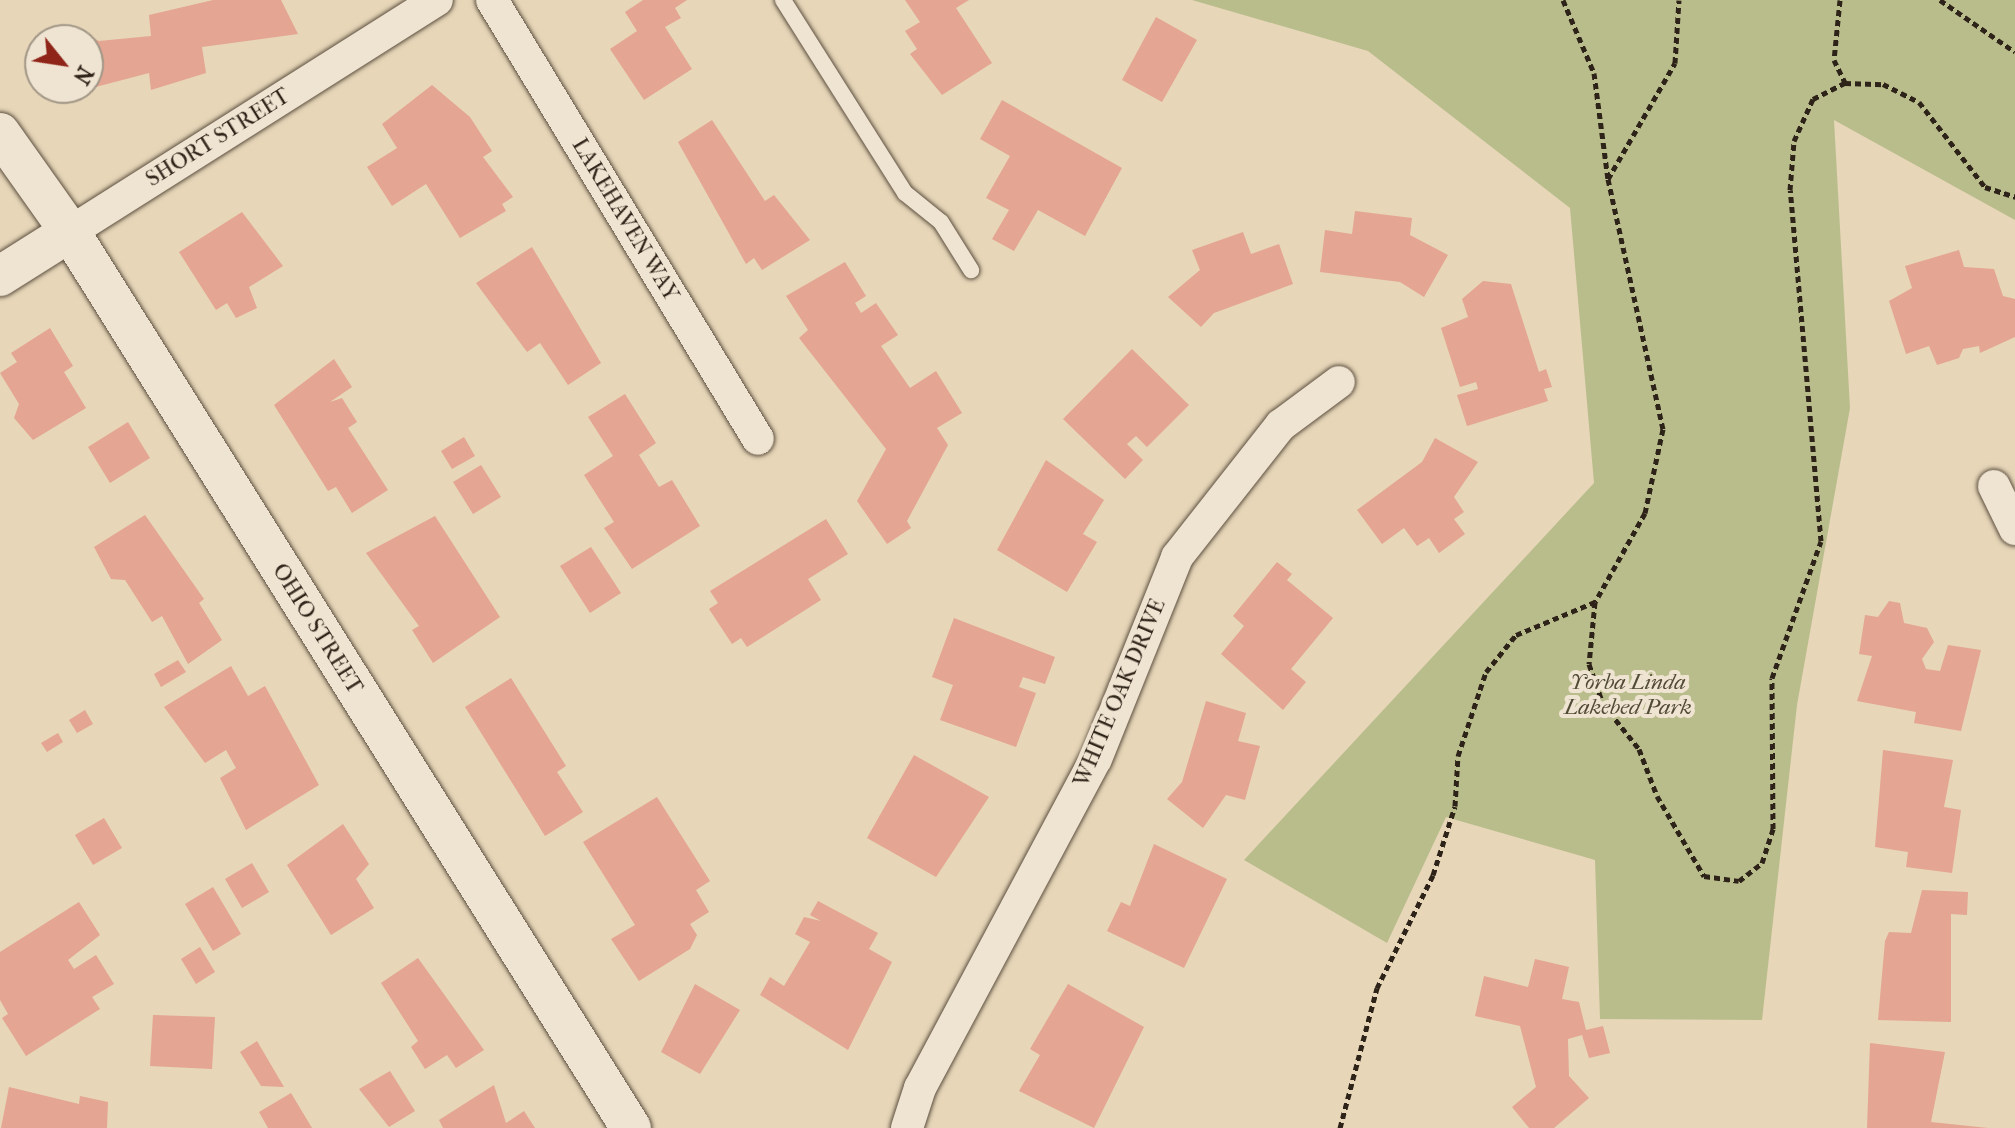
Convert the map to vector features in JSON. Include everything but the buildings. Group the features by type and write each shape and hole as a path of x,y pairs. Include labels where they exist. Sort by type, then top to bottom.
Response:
{"street":[{"name":"SHORT STREET","path":"0,276 437,0"},
{"name":"LAKEHAVEN WAY","path":"492,0 758,439"},
{"name":"OHIO STREET","path":"0,133 70,232 631,1128"},
{"name":"WHITE OAK DRIVE","path":"907,1128 920,1088 1096,759 1177,557 1281,425 1339,382"},
{"path":"1994,486 2015,529"}],"lane":[{"path":"783,0 905,193 941,222 971,270"}],"path":[{"path":"1563,0 1594,73 1608,179 1663,429 1645,513 1595,602 1589,664 1603,704 1639,749 1657,796 1704,876 1739,881 1762,863 1773,829 1772,678 1821,541 1811,395 1796,303 1794,141 1813,99 1845,83 1883,84 1919,102 1985,187 2015,197"},
{"path":"1608,179 1675,63 1679,0"},
{"path":"1840,0 1834,60 1845,83"},
{"path":"1940,0 2015,52"},
{"path":"1340,1128 1377,988 1433,875 1455,806 1458,756 1486,672 1516,635 1595,602"}],"green space":[{"name":"Yorba Linda Lakebed Park","path":"1192,0 2015,0 2015,220 1834,120 1850,408 1797,705 1762,1020 1600,1019 1595,860 1446,817 1387,943 1244,860 1594,483 1570,208 1368,51"}]}
